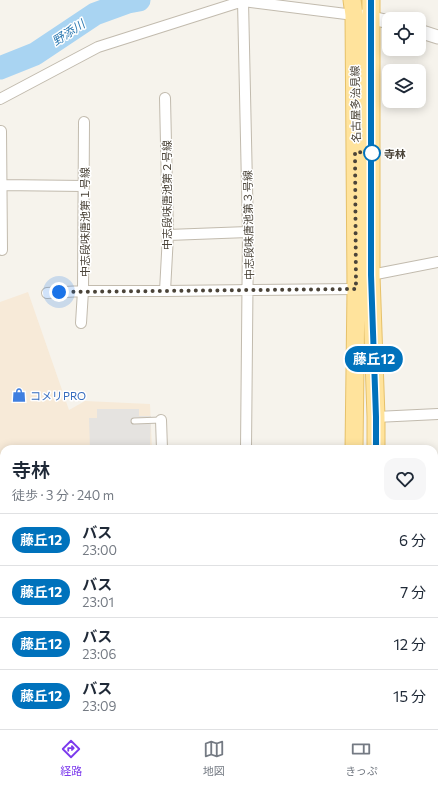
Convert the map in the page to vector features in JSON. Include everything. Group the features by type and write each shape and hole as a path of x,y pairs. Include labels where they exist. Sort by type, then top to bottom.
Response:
{"main road":[{"name":"名古屋多治見線","path":"371,0 371,275 376,445"},
{"name":"名古屋多治見線","path":"353,7 356,289 354,445"}],"street":[{"path":"0,99 98,47 243,1 353,7 372,17 382,20"},
{"name":"中志段味唐池第３号線","path":"243,1 248,232 246,445"},
{"path":"426,33 438,37"},
{"name":"中志段味唐池第２号線","path":"165,98 168,235 165,292"},
{"name":"中志段味唐池第１号線","path":"81,323 83,291 84,122"},
{"path":"0,131 2,250"},
{"path":"0,185 84,186"},
{"path":"168,235 248,232"},
{"path":"371,275 438,262"},
{"path":"47,293 83,291 165,292 356,289"},
{"path":"376,417 438,414"},
{"path":"161,420 162,445"}],"lane":[{"path":"134,421 161,420"}],"shaded area":[{"path":"28,292 69,410 85,401 150,404 152,445 0,445 0,302"},
{"path":"97,409 139,409 139,416 151,416 150,445 90,445 89,418 97,418"}],"waterway":[{"name":"野添川","path":"0,68 35,54 95,14 128,2 139,0"}],"bus line":[{"name":"藤丘12","path":"371,0 371,275 376,445"}],"place":[{"name":"寺林","path":"372,153"},
{"name":"コメリPRO","path":"19,395"}],"route":[{"path":"59,292 356,289 355,152 372,153"}]}
